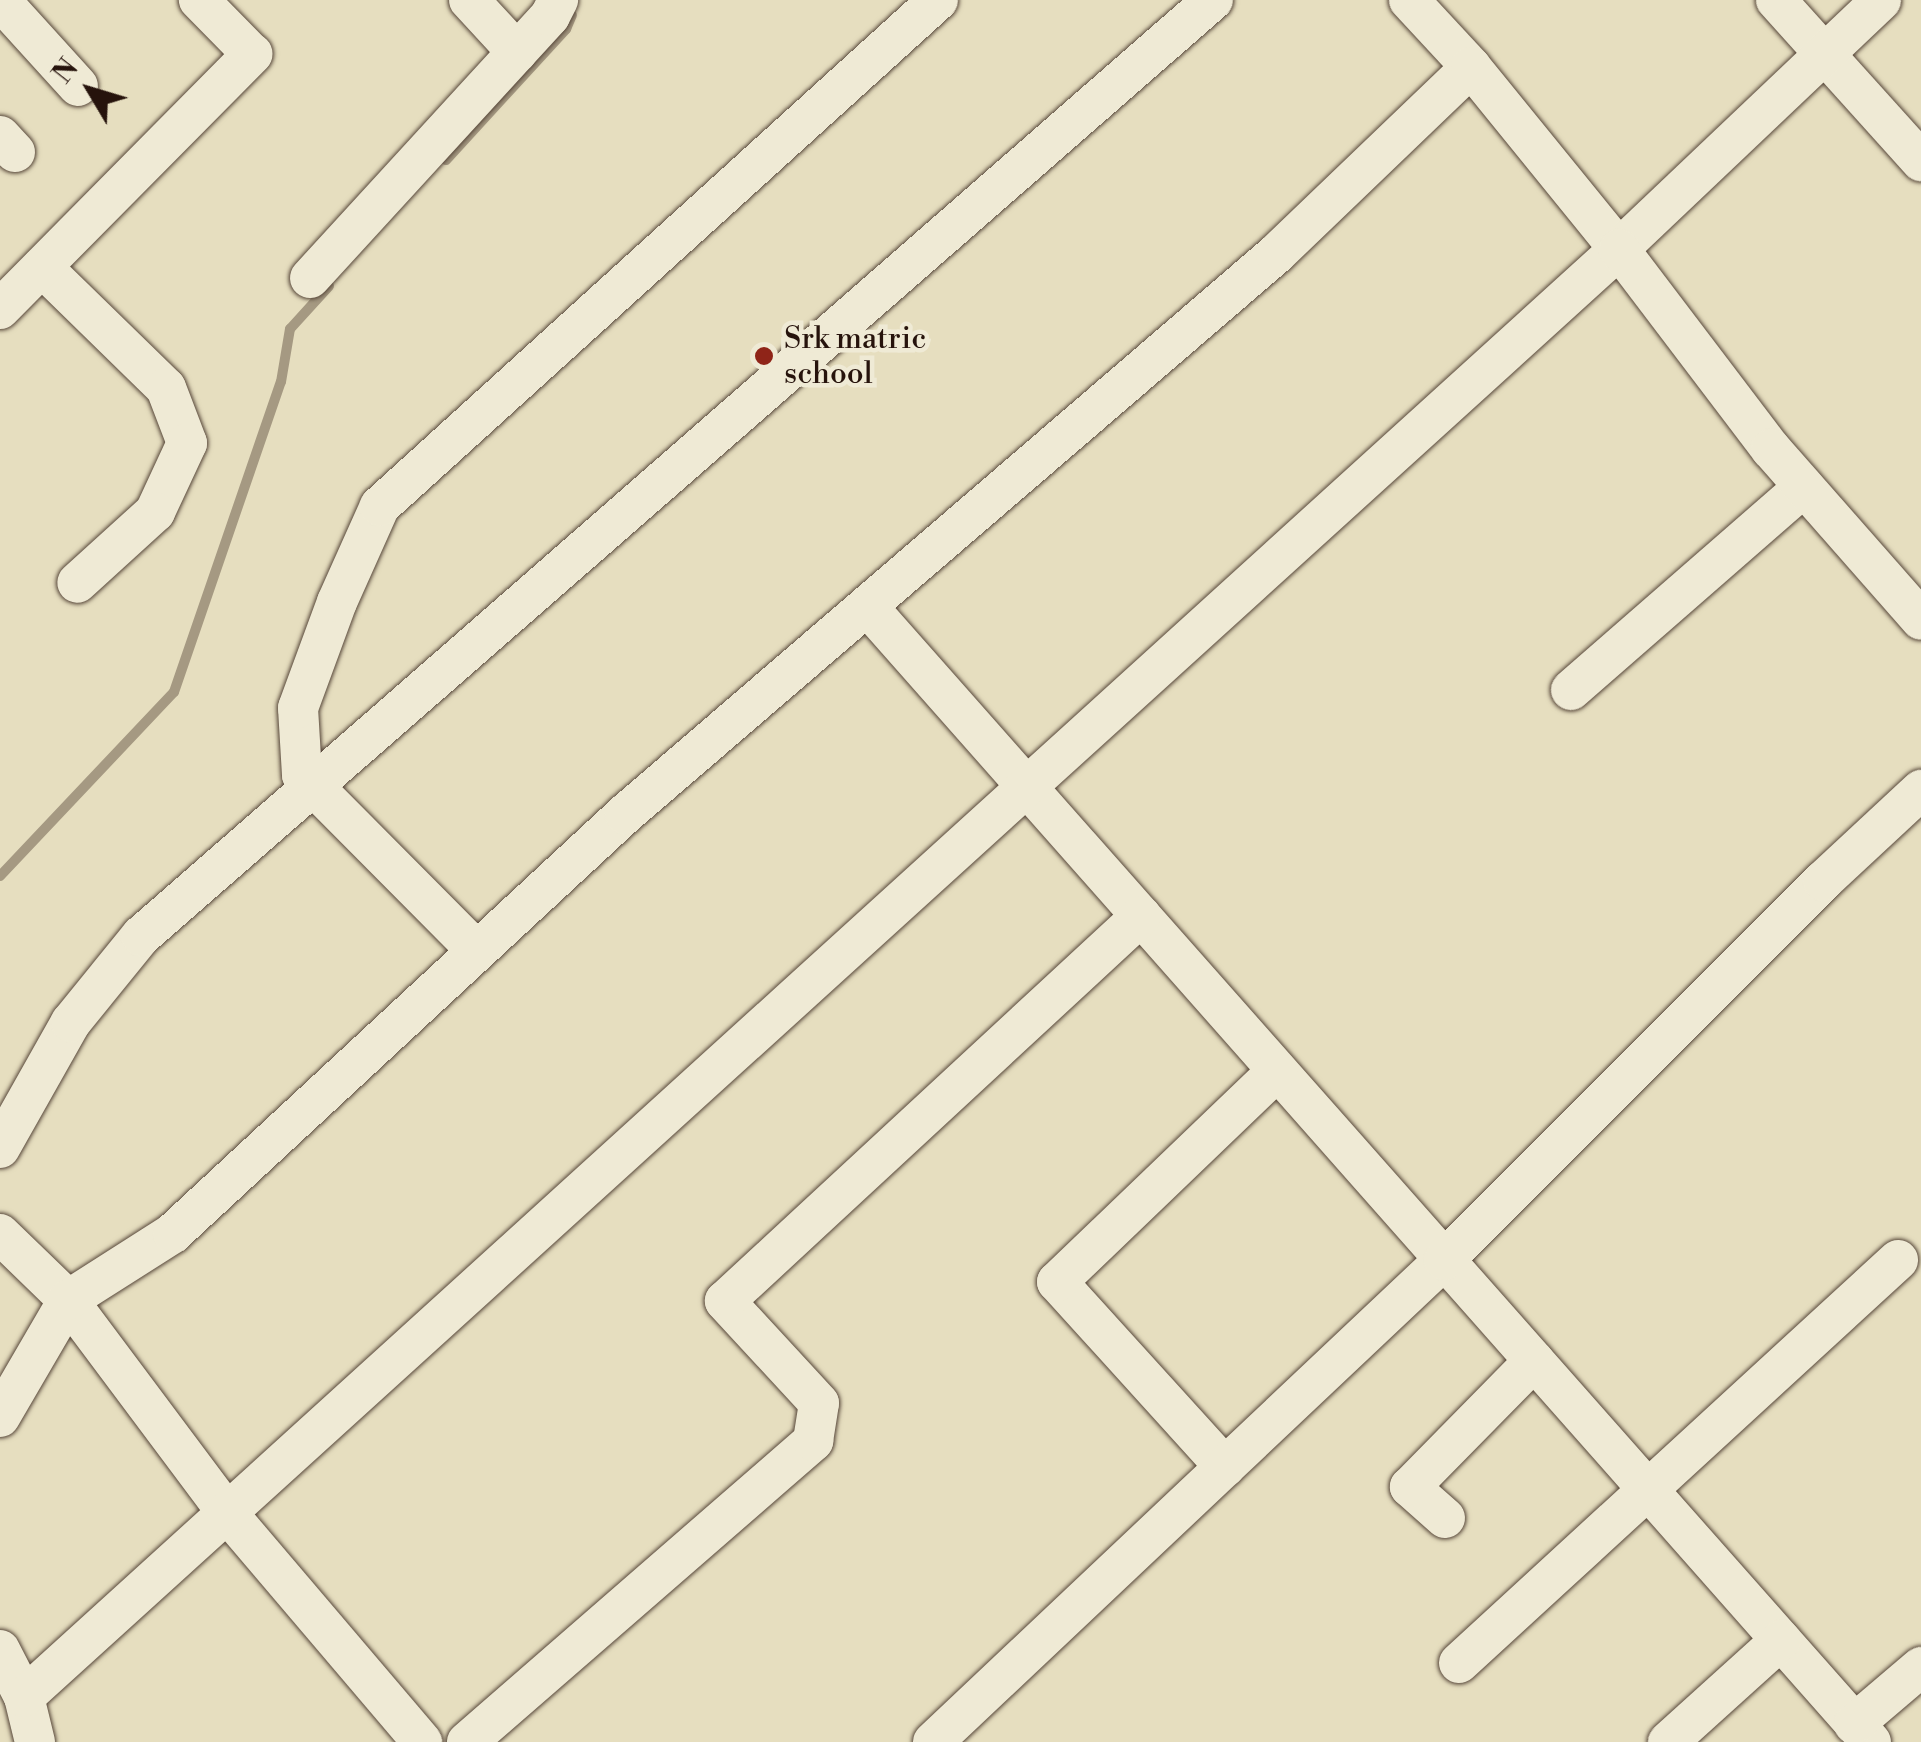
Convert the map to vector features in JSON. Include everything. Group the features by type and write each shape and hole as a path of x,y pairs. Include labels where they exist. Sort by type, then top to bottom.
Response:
{"street":[{"path":"0,0 78,86"},
{"path":"0,309 252,54 200,0"},
{"path":"468,0 518,52"},
{"path":"310,278 518,52 550,16 558,0"},
{"path":"476,950 302,775 298,708 336,602 380,506 938,0"},
{"path":"0,1148 70,1022 142,936 1212,0"},
{"path":"1409,0 1471,67 1619,249 1804,487 1921,620"},
{"path":"1776,0 1921,161"},
{"path":"24,1697 229,1515 1619,249 1880,0"},
{"path":"0,1417 68,1300 173,1233 625,814 1276,254 1471,67"},
{"path":"42,267 166,388 187,444 154,512 77,584"},
{"path":"1571,690 1804,487"},
{"path":"867,606 1862,1733 1921,1667"},
{"path":"933,1742 1444,1260 1823,881 1921,790"},
{"path":"467,1742 812,1440 819,1402 725,1300 1140,916"},
{"path":"1225,1466 1057,1282 1277,1071"},
{"path":"0,1234 68,1300 229,1515 422,1742"},
{"path":"1459,1663 1898,1260"},
{"path":"1445,1518 1410,1488 1534,1361"},
{"path":"1668,1742 1780,1640"},
{"path":"0,1650 24,1697 35,1742"}],"waterway":[{"path":"446,160 566,29 572,15"},
{"path":"0,876 174,692 281,382 290,329 329,286"}],"place":[{"name":"Srk matric school","path":"764,356"}]}
